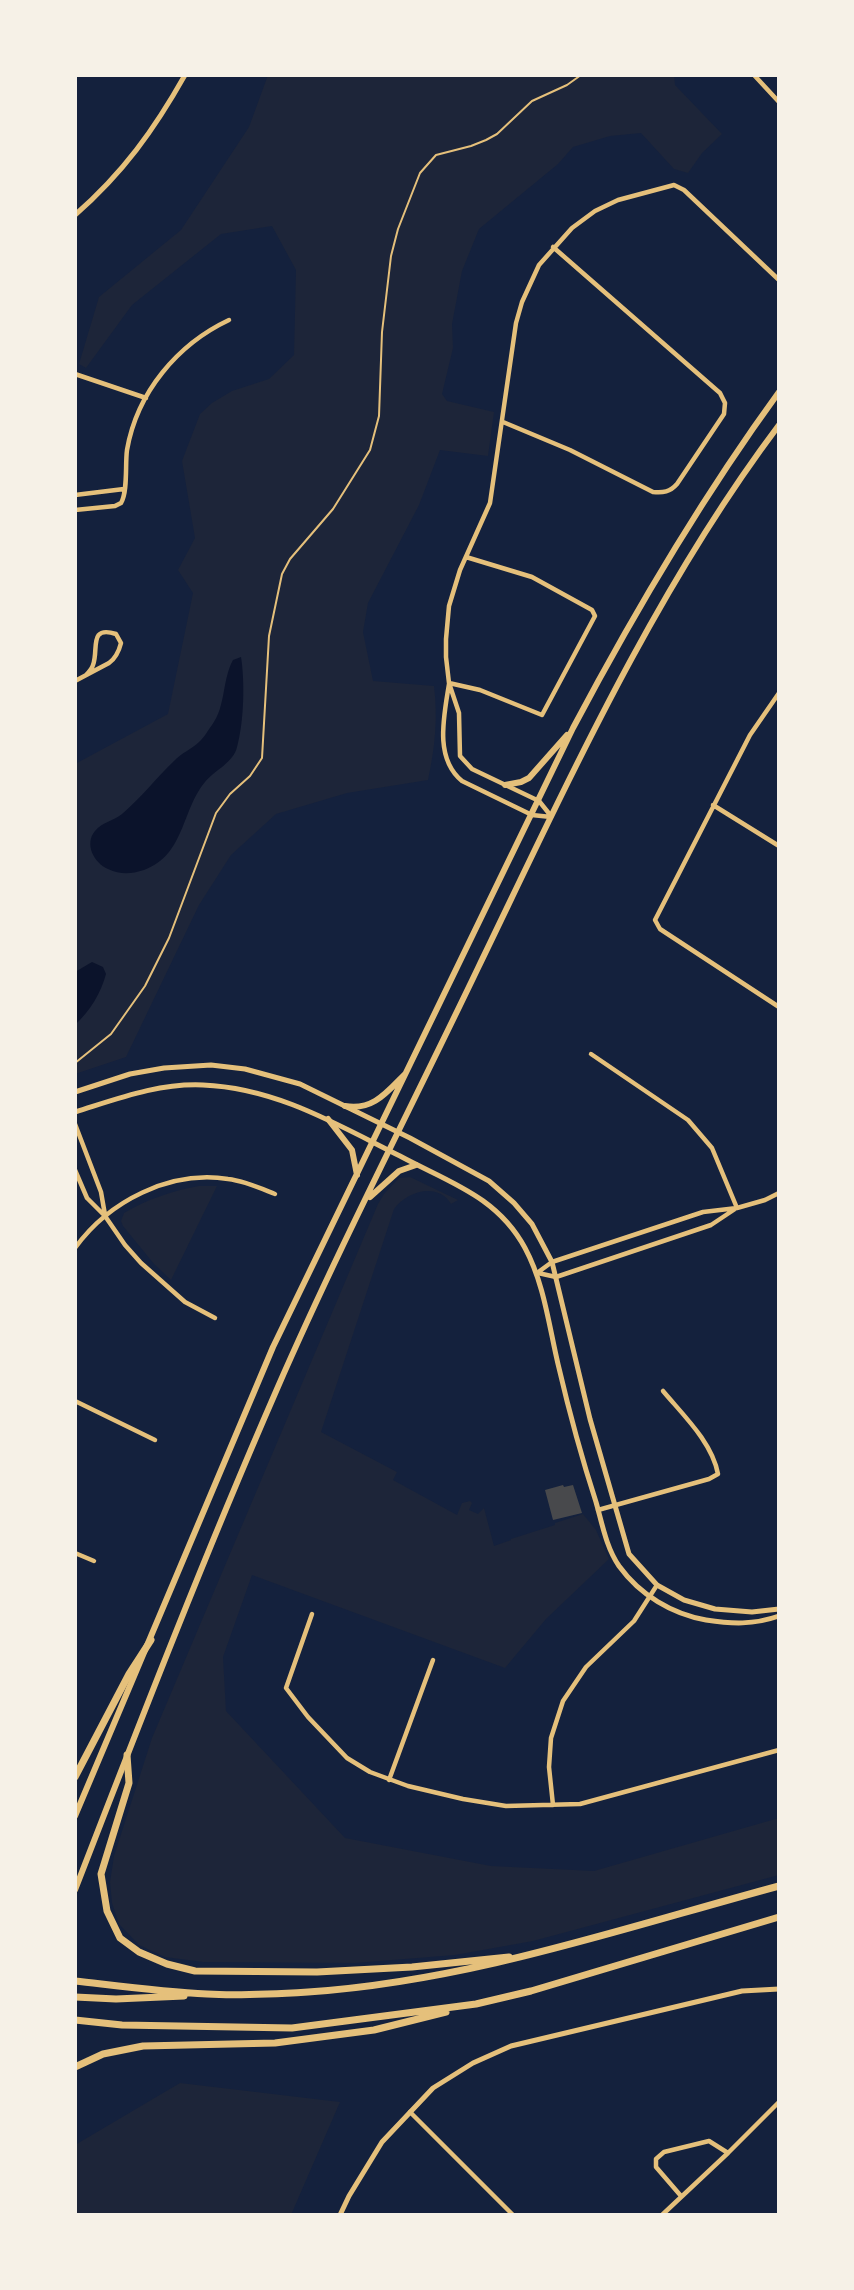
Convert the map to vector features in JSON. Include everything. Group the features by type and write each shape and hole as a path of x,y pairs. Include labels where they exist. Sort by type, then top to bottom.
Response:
{"main road":[{"path":"75,1816 272,1347 573,728 678,540 718,477 779,392"},
{"path":"75,1890 127,1755 278,1386 399,1132 594,728 706,531 779,425"},
{"path":"505,785 529,778 573,728"},
{"path":"345,1106 355,1108 372,1104 408,1070"},
{"path":"328,1119 352,1150 357,1176"},
{"path":"366,1201 399,1171 416,1165"},
{"path":"75,1777 129,1674 151,1640"},
{"path":"127,1755 129,1783 102,1874 107,1911 120,1938 139,1952 167,1964 195,1971 317,1972 412,1967 538,1954"},
{"path":"75,1997 116,1999 308,1992 410,1980 538,1954 779,1886"},
{"path":"75,2067 103,2054 143,2046 275,2043 374,2030 531,1991 779,1917"},
{"path":"75,1981 209,1995"},
{"path":"75,2020 122,2025 292,2028 477,2004"}],"street":[{"path":"75,215 116,176 146,140 185,75"},
{"path":"754,75 779,102"},
{"path":"551,817 532,815 462,781 450,769 444,754 444,713 449,683 446,639 449,606 466,557 491,503 516,323 522,302 539,265 572,228 595,211 618,200 674,185 684,190 779,280"},
{"path":"503,422 660,493 670,491 677,484 724,414 725,403 720,393 553,247"},
{"path":"75,510 118,505 124,499 131,433 146,398 166,367 189,343 207,330 229,320"},
{"path":"75,374 146,398"},
{"path":"75,495 124,489"},
{"path":"449,683 480,690 542,715 595,616 592,610 532,577 466,557"},
{"path":"75,681 109,663 115,657 121,643 116,634 105,632 97,638 93,665 86,675"},
{"path":"449,683 459,713 459,751 462,759 472,769 539,801 551,817"},
{"path":"779,693 750,735 655,920 660,929 779,1007"},
{"path":"713,805 779,846"},
{"path":"591,1054 688,1120 712,1148 737,1208"},
{"path":"75,1092 147,1070 211,1065 245,1069 300,1084 450,1158 489,1181 514,1203 532,1224 552,1262 590,1419 629,1554 657,1585 684,1600 715,1609 752,1612 779,1609"},
{"path":"75,1112 132,1094 174,1086 235,1088 297,1105 477,1195 517,1234 537,1273 572,1424 607,1543 619,1566 649,1597 688,1617 735,1625 779,1616"},
{"path":"75,1124 101,1192 105,1216"},
{"path":"75,1170 87,1198 157,1279 185,1302 215,1318"},
{"path":"75,1248 88,1231 105,1216 147,1190 193,1178 228,1179 275,1194"},
{"path":"537,1273 552,1262 703,1212 737,1208 779,1193"},
{"path":"537,1273 556,1278 711,1226 737,1208"},
{"path":"598,1510 709,1479 718,1474 715,1461 692,1425 663,1391"},
{"path":"75,1401 155,1440"},
{"path":"75,1553 94,1561"},
{"path":"553,1805 549,1766 551,1738 563,1701 586,1667 634,1620 657,1585"},
{"path":"312,1614 286,1688 347,1758 388,1780 473,1801 506,1806 580,1804 779,1750"},
{"path":"388,1780 433,1660"},
{"path":"341,2215 349,2196 382,2142 433,2088 473,2063 511,2046 742,1992 779,1989"},
{"path":"662,2215 779,2102"},
{"path":"410,2112 513,2215"},
{"path":"681,2196 656,2167 656,2159 664,2152 709,2141 728,2153"}],"path":[{"path":"75,1063 111,1034 145,986 169,938 216,813 230,794 250,776 262,758 269,636 282,573 290,559 333,509 370,450 379,416 382,342 391,256 398,229 420,173 436,155 486,141 532,101 567,85 581,75"}],"shaded area":[{"path":"268,75 674,75 675,85 722,134 702,153 688,173 674,169 641,133 610,136 573,147 558,164 479,229 462,271 452,324 453,348 442,394 447,401 494,412 488,456 440,450 419,505 368,603 363,632 373,681 434,686 435,733 428,780 347,793 276,814 231,855 199,905 126,1057 75,1074 75,764 168,714 193,593 178,570 195,538 182,461 200,414 232,391 269,379 294,355 296,270 272,226 221,234 132,305 86,368 79,364 99,297 181,230 249,127"},
{"path":"241,657 242,714 237,747 232,757 197,793 175,843 157,863 130,873 117,872 103,866 92,853 90,842 95,831 122,814 177,758 203,738 220,710 233,660"},
{"path":"92,962 103,967 106,974 94,1001 75,1025 75,972"},
{"path":"410,1177 458,1200 451,1204 438,1193 422,1192 407,1198 394,1209 321,1432 397,1472 393,1480 457,1515 462,1503 470,1501 472,1503 469,1510 478,1514 484,1508 494,1546 583,1514 596,1530 609,1559 546,1619 505,1668 252,1575 223,1657 226,1711 345,1838 491,1866 594,1871 779,1818 779,1875 533,1941 455,1955 355,1963 203,1962 165,1957 139,1945 119,1924 112,1903 110,1882 114,1856 152,1738 378,1204 399,1178"},
{"path":"199,1186 217,1186 171,1280 154,1264 121,1221 124,1213 142,1204"},
{"path":"180,2083 340,2102 291,2215 75,2215 75,2145"}],"building":[{"path":"573,1485 582,1513 553,1520 545,1490"}]}
